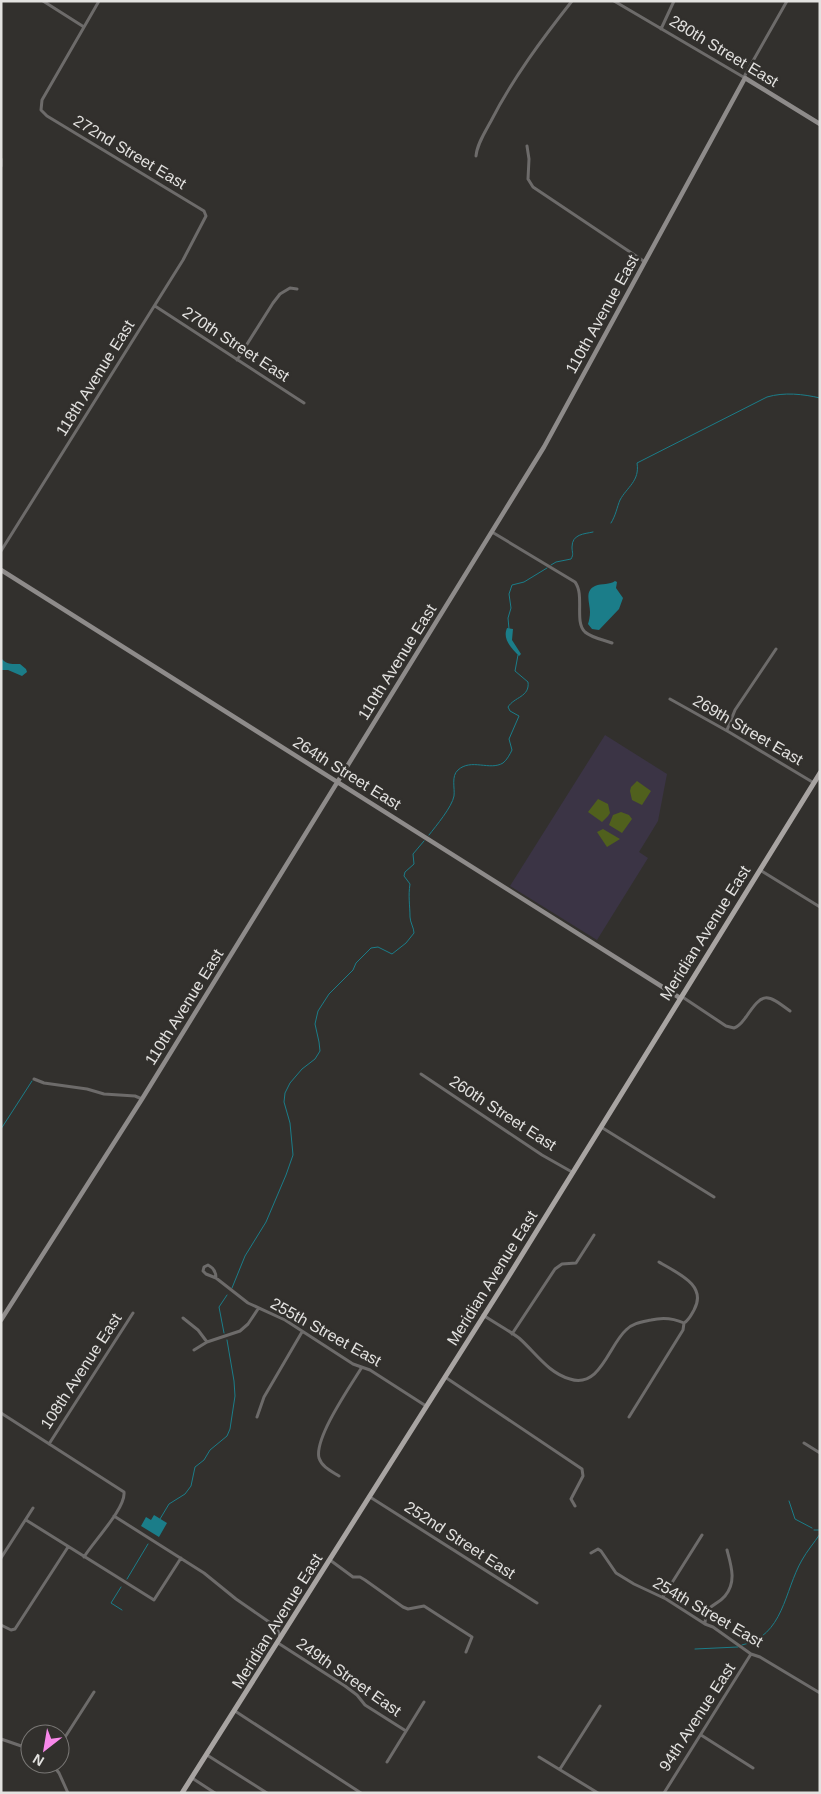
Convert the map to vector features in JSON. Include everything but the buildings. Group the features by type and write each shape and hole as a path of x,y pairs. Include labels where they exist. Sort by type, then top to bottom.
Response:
{"main road":[{"name":"Meridian Avenue East","path":"182,1793 370,1497 820,773"}],"street":[{"path":"43,1 84,27 98,1"},
{"path":"476,156 485,132 520,70 572,1"},
{"name":"280th Street East","path":"614,1 820,124"},
{"path":"660,29 674,1"},
{"name":"110th Avenue East","path":"1,1320 142,1099 544,447 787,1"},
{"name":"272nd Street East","path":"84,27 42,100 41,110 47,116 204,211 206,215"},
{"path":"527,146 529,159 528,179 533,187 645,262"},
{"path":"1,159 1,166"},
{"name":"118th Avenue East","path":"1,551 155,306 186,255 206,215"},
{"path":"237,360 278,297 290,288 297,289"},
{"name":"270th Street East","path":"155,306 304,403"},
{"path":"492,532 575,582 579,590 583,630 590,635 612,643"},
{"name":"264th Street East","path":"1,570 680,997"},
{"path":"727,730 735,710 776,649"},
{"name":"269th Street East","path":"670,699 727,730 814,783"},
{"path":"760,870 820,907"},
{"path":"680,997 726,1026 734,1028 741,1024 757,1002 763,998 770,998 790,1011"},
{"name":"260th Street East","path":"421,1074 542,1155 572,1172"},
{"path":"34,1079 52,1085 87,1089 104,1094 129,1095 142,1099"},
{"path":"601,1126 714,1197"},
{"path":"512,1334 557,1267 562,1264 576,1263 594,1235"},
{"path":"629,1417 683,1330 684,1323 692,1314 698,1300 695,1289 689,1281 659,1262"},
{"name":"255th Street East","path":"216,1278 213,1268 208,1265 204,1267 204,1273 216,1278 234,1294 258,1309 279,1317 353,1364 370,1370 426,1406"},
{"path":"194,1350 207,1342 240,1331 248,1324 258,1309"},
{"name":"108th Avenue East","path":"49,1444 133,1313"},
{"path":"483,1316 519,1339 542,1362 556,1372 569,1379 582,1380 594,1373 621,1335 630,1326 663,1318 684,1323"},
{"path":"183,1318 201,1333 207,1342"},
{"path":"257,1417 264,1396 302,1332"},
{"path":"339,1476 329,1470 322,1462 319,1454 320,1442 362,1367"},
{"path":"445,1377 577,1464 584,1472 571,1497 571,1501 575,1506"},
{"path":"2,1415 124,1492 124,1497 114,1516 84,1557"},
{"path":"804,1443 820,1453"},
{"name":"252nd Street East","path":"370,1497 537,1603"},
{"path":"1,1558 33,1508"},
{"path":"114,1516 204,1573 236,1599 268,1621 277,1629 279,1642"},
{"path":"26,1520 154,1600 181,1558"},
{"path":"663,1597 702,1535"},
{"path":"1,1625 13,1630 17,1627 68,1547"},
{"name":"254th Street East","path":"592,1553 598,1549 602,1551 616,1573 634,1584 663,1597 705,1624 713,1627 751,1654 760,1657 820,1693"},
{"path":"705,1624 706,1615 710,1608 725,1596 731,1583 733,1572 727,1550"},
{"path":"330,1560 354,1577 365,1580 403,1607 408,1609 424,1606 464,1631 472,1637 466,1652"},
{"name":"249th Street East","path":"279,1642 353,1692 365,1705 406,1731"},
{"name":"94th Avenue East","path":"664,1793 751,1654"},
{"path":"70,1729 94,1692"},
{"path":"387,1762 424,1702"},
{"path":"560,1769 600,1706"},
{"path":"235,1711 361,1793"},
{"path":"701,1735 753,1768"},
{"path":"1,1740 20,1746"},
{"path":"207,1755 267,1793"},
{"path":"539,1757 598,1793"},
{"path":"59,1774 68,1793"},
{"path":"192,1778 215,1793"}],"shaded area":[{"path":"605,735 667,774 658,821 639,852 648,858 597,940 510,886"}],"green space":[{"path":"637,781 651,791 642,805 632,800 630,791"},
{"path":"598,799 608,804 610,813 602,822 588,812"},
{"path":"621,812 629,815 632,819 622,833 609,825 613,815"},
{"path":"603,829 620,839 607,847 597,832"}],"water":[{"path":"617,582 616,588 623,598 619,609 599,630 592,629 588,624 590,614 588,598 590,591 595,586"},
{"path":"507,628 513,629 512,640 521,654 519,656 507,640"},
{"path":"1,658 7,663 20,664 27,672 22,676 8,670 1,670"},
{"path":"154,1515 167,1523 159,1537 141,1526 146,1517 151,1520"}],"waterway":[{"path":"611,523 620,500 637,475 637,463 767,397 780,394 794,394 820,398"},
{"path":"551,565 571,559 574,539 579,535 593,532"},
{"path":"509,629 508,618 511,608 509,594 512,585 524,582 547,568"},
{"path":"429,835 453,800 454,779 458,770 469,765 498,765 504,762 512,750 509,739 519,716 510,711 508,707 524,694 528,687 528,682 515,671 518,655"},
{"path":"232,1288 245,1256 266,1222 293,1155 290,1123 284,1102 285,1093 290,1083 302,1069 315,1059 320,1051 315,1024 318,1011 329,994 353,970 356,963 371,948 378,947 392,954 406,943 414,933 410,917 410,884 404,876 405,872 414,864 413,854 424,841"},
{"path":"1,1129 32,1081"},
{"path":"224,1333 219,1307 227,1295"},
{"path":"160,1519 169,1504 185,1494 191,1486 195,1467 204,1460 210,1450 227,1436 230,1429 235,1396 227,1340"},
{"path":"789,1501 795,1519 812,1528"},
{"path":"814,1530 820,1530"},
{"path":"742,1645 756,1640 767,1632 775,1622 802,1560 820,1534"},
{"path":"127,1579 148,1544"},
{"path":"121,1587 111,1603 122,1610"},
{"path":"695,1649 738,1647"}]}
